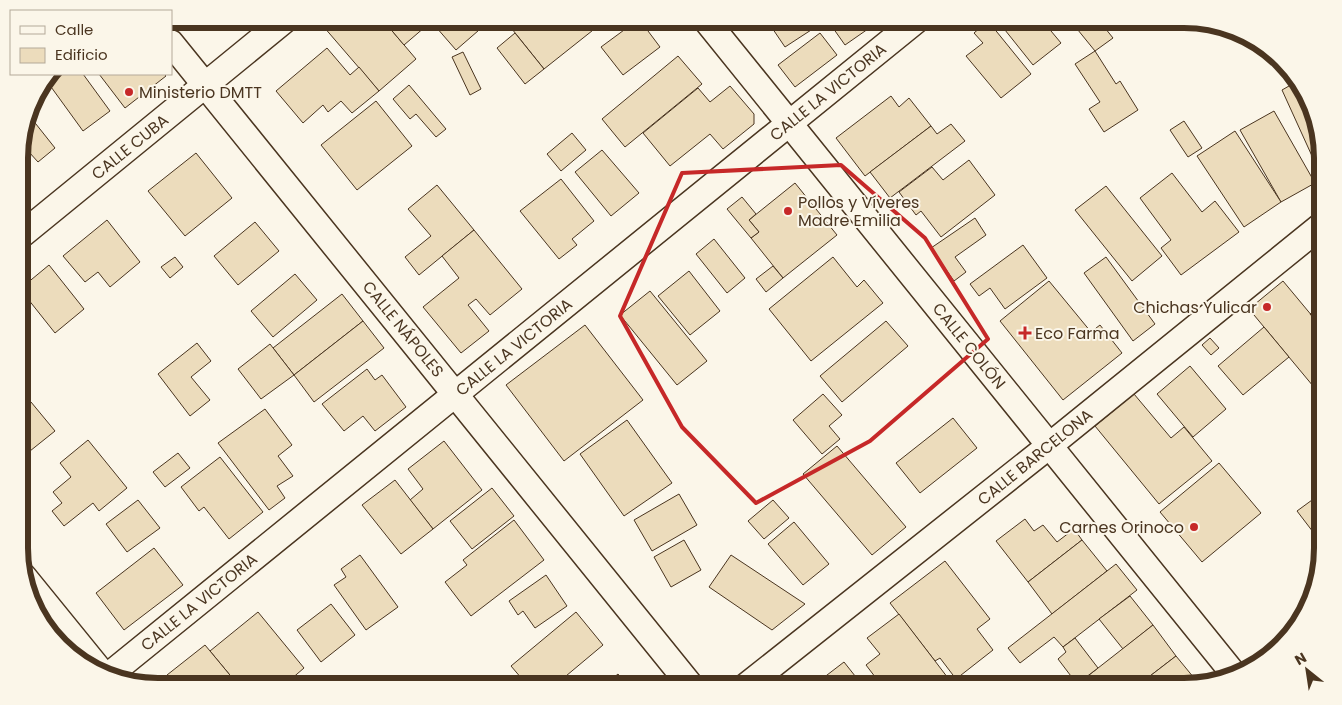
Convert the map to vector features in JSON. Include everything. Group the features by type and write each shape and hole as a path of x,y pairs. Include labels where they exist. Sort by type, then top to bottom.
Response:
{"street":[{"name":"CALLE CUBA","path":"28,230 275,28"},
{"name":"CALLE COLÓN","path":"712,28 1230,669"},
{"name":"CALLE LA VICTORIA","path":"115,670 907,28"},
{"name":"CALLE NÁPOLES","path":"172,44 684,677"},
{"name":"CALLE BARCELONA","path":"757,677 1050,446 1314,232"},
{"path":"34,590 91,659"}],"highlighted area":[{"path":"841,165 925,238 988,339 870,441 756,503 682,427 620,316 682,173"}],"building":[{"path":"325,28 390,28 416,59 379,91"},
{"path":"390,28 424,28 404,45"},
{"path":"437,28 481,28 456,50"},
{"path":"511,28 596,28 544,69"},
{"path":"627,28 646,28 660,47 623,75 601,47"},
{"path":"772,28 814,28 785,47"},
{"path":"833,28 869,28 845,45"},
{"path":"980,28 994,28 1031,74 1001,98 966,56 983,43 974,33"},
{"path":"1003,28 1048,28 1061,43 1033,65"},
{"path":"1076,28 1105,28 1113,38 1095,51"},
{"path":"515,33 544,69 525,84 497,48"},
{"path":"820,33 837,55 795,87 778,65"},
{"path":"327,48 350,75 359,67 379,91 352,113 341,101 328,112 323,105 303,123 276,91"},
{"path":"1095,51 1116,84 1120,81 1138,110 1104,132 1089,109 1100,102 1075,64"},
{"path":"463,52 481,89 470,95 452,57"},
{"path":"678,56 702,84 625,147 602,119"},
{"path":"57,75 84,75 110,111 83,131 49,85"},
{"name":"Ministerio DMTT","path":"100,75 166,76 125,108"},
{"path":"1292,84 1305,108 1313,141 1314,160 1282,90"},
{"path":"409,85 446,129 436,137 416,114 410,119 393,99"},
{"path":"730,86 754,114 754,124 723,149 710,134 670,166 643,133 698,88 710,102"},
{"path":"891,96 899,107 909,98 931,126 865,176 836,138"},
{"path":"376,101 412,146 357,190 321,145"},
{"path":"1274,111 1314,184 1281,202 1240,130"},
{"path":"33,120 55,148 38,162 29,152"},
{"path":"1184,121 1202,148 1188,157 1170,130"},
{"path":"951,124 965,141 890,198 870,172 931,126 937,134"},
{"path":"1235,131 1281,202 1244,227 1197,156"},
{"path":"572,133 586,150 561,171 547,154"},
{"path":"602,150 639,193 611,216 575,172"},
{"path":"196,153 232,198 185,236 148,191"},
{"path":"969,160 995,195 941,237 921,211 916,215 899,192 932,167 943,180"},
{"path":"1172,173 1202,212 1215,201 1239,232 1181,275 1161,248 1171,240 1140,198"},
{"path":"561,179 594,221 572,239 577,245 559,259 520,211"},
{"path":"795,183 837,235 783,278 751,238 759,232 749,220"},
{"path":"437,185 474,230 419,275 405,257 431,236 408,209"},
{"path":"1106,186 1162,256 1132,281 1075,210"},
{"path":"742,197 756,214 749,220 759,232 751,238 727,209"},
{"path":"975,218 986,235 955,257 966,272 954,281 931,248"},
{"path":"107,220 140,262 110,287 98,272 85,282 63,256"},
{"path":"255,222 279,251 238,285 214,256"},
{"path":"474,230 522,289 490,315 476,299 468,305 489,331 461,353 423,307 459,278 442,256"},
{"path":"714,239 745,278 727,293 696,254"},
{"path":"1023,245 1047,278 1005,309 990,288 979,296 970,284"},
{"path":"175,257 183,267 170,278 161,267"},
{"path":"833,257 857,287 864,280 883,303 811,361 769,309"},
{"path":"1106,257 1155,324 1133,341 1084,273"},
{"path":"49,265 84,309 55,333 28,299 28,282"},
{"path":"773,266 783,278 766,292 756,279"},
{"path":"689,271 720,311 690,335 658,296"},
{"path":"295,274 317,300 273,337 251,311"},
{"path":"1049,281 1091,332 1100,325 1122,353 1063,400 1000,321"},
{"path":"1283,281 1314,318 1314,387 1249,309"},
{"path":"650,291 707,361 677,385 620,315"},
{"path":"342,294 363,321 294,375 273,348"},
{"path":"1314,311 1314,319 1310,314"},
{"path":"363,321 384,348 314,402 294,375"},
{"path":"886,321 908,346 842,402 820,376"},
{"path":"585,325 643,400 564,461 506,385"},
{"path":"1264,327 1289,357 1243,395 1218,366"},
{"path":"1210,338 1219,348 1211,355 1202,345"},
{"path":"197,343 211,361 191,377 210,400 190,416 158,374"},
{"path":"270,344 294,375 261,399 238,369"},
{"path":"1190,366 1226,409 1193,437 1157,394"},
{"path":"367,369 375,380 382,375 406,407 375,431 363,416 344,431 322,404"},
{"path":"823,394 842,415 829,426 840,439 822,454 793,420"},
{"path":"1134,394 1171,438 1184,427 1212,461 1159,504 1095,426"},
{"path":"31,402 55,431 28,453 28,404"},
{"path":"265,409 292,445 278,456 293,476 277,486 285,498 269,510 218,443"},
{"path":"953,418 977,448 920,493 896,463"},
{"path":"627,420 672,483 624,516 580,454"},
{"path":"88,440 127,488 99,511 93,503 64,526 52,511 62,503 53,492 71,477 60,463"},
{"path":"444,441 482,490 433,529 410,500 423,489 408,469"},
{"path":"837,446 906,527 872,555 803,474"},
{"path":"178,453 190,468 165,487 153,472"},
{"path":"220,457 263,512 229,539 204,507 199,511 181,487"},
{"path":"1219,463 1261,513 1202,562 1160,512"},
{"path":"395,480 433,529 401,554 362,505"},
{"path":"492,488 514,516 472,549 450,521"},
{"path":"679,494 697,525 652,551 634,520"},
{"path":"1314,499 1314,533 1297,511"},
{"path":"138,500 160,528 127,552 106,524"},
{"path":"773,500 789,518 764,539 748,521"},
{"path":"1025,519 1034,531 1043,525 1057,542 1074,529 1082,540 1028,582 996,541"},
{"path":"514,520 544,560 471,616 445,582 467,565 463,560"},
{"path":"794,522 829,564 803,585 768,544"},
{"path":"684,540 701,570 671,587 654,557"},
{"path":"1082,540 1107,571 1052,614 1028,582"},
{"path":"154,548 183,585 124,630 96,593"},
{"path":"360,555 398,607 366,630 334,585 346,577 341,569"},
{"path":"731,555 805,604 772,630 709,587"},
{"path":"945,561 990,619 977,629 993,650 958,677 955,677 940,658 935,661 890,603"},
{"path":"1116,564 1137,590 1063,647 1054,637 1020,663 1008,648"},
{"path":"546,575 567,606 535,628 523,611 518,615 509,601"},
{"path":"1130,596 1153,625 1123,649 1099,619"},
{"path":"331,604 355,635 321,662 297,630"},
{"path":"258,612 304,668 292,678 232,678 210,651"},
{"path":"576,612 603,645 564,678 521,678 511,666"},
{"path":"899,614 947,677 875,677 866,665 880,654 867,638"},
{"path":"1153,625 1176,656 1149,677 1086,677"},
{"path":"1075,638 1098,668 1086,677 1072,677 1058,659 1066,652 1063,647"},
{"path":"205,645 232,678 169,678 167,675"},
{"path":"1176,656 1193,677 1193,677 1149,677"},
{"path":"844,662 856,677 824,677"}],"place":[{"name":"Ministerio DMTT","path":"129,92"},
{"name":"Pollos y Víveres Madre Emilia","path":"788,211"},
{"name":"Chichas Yulicar","path":"1267,307"},
{"name":"Eco Farma","path":"1025,333"},
{"name":"Carnes Orinoco","path":"1194,527"}]}
